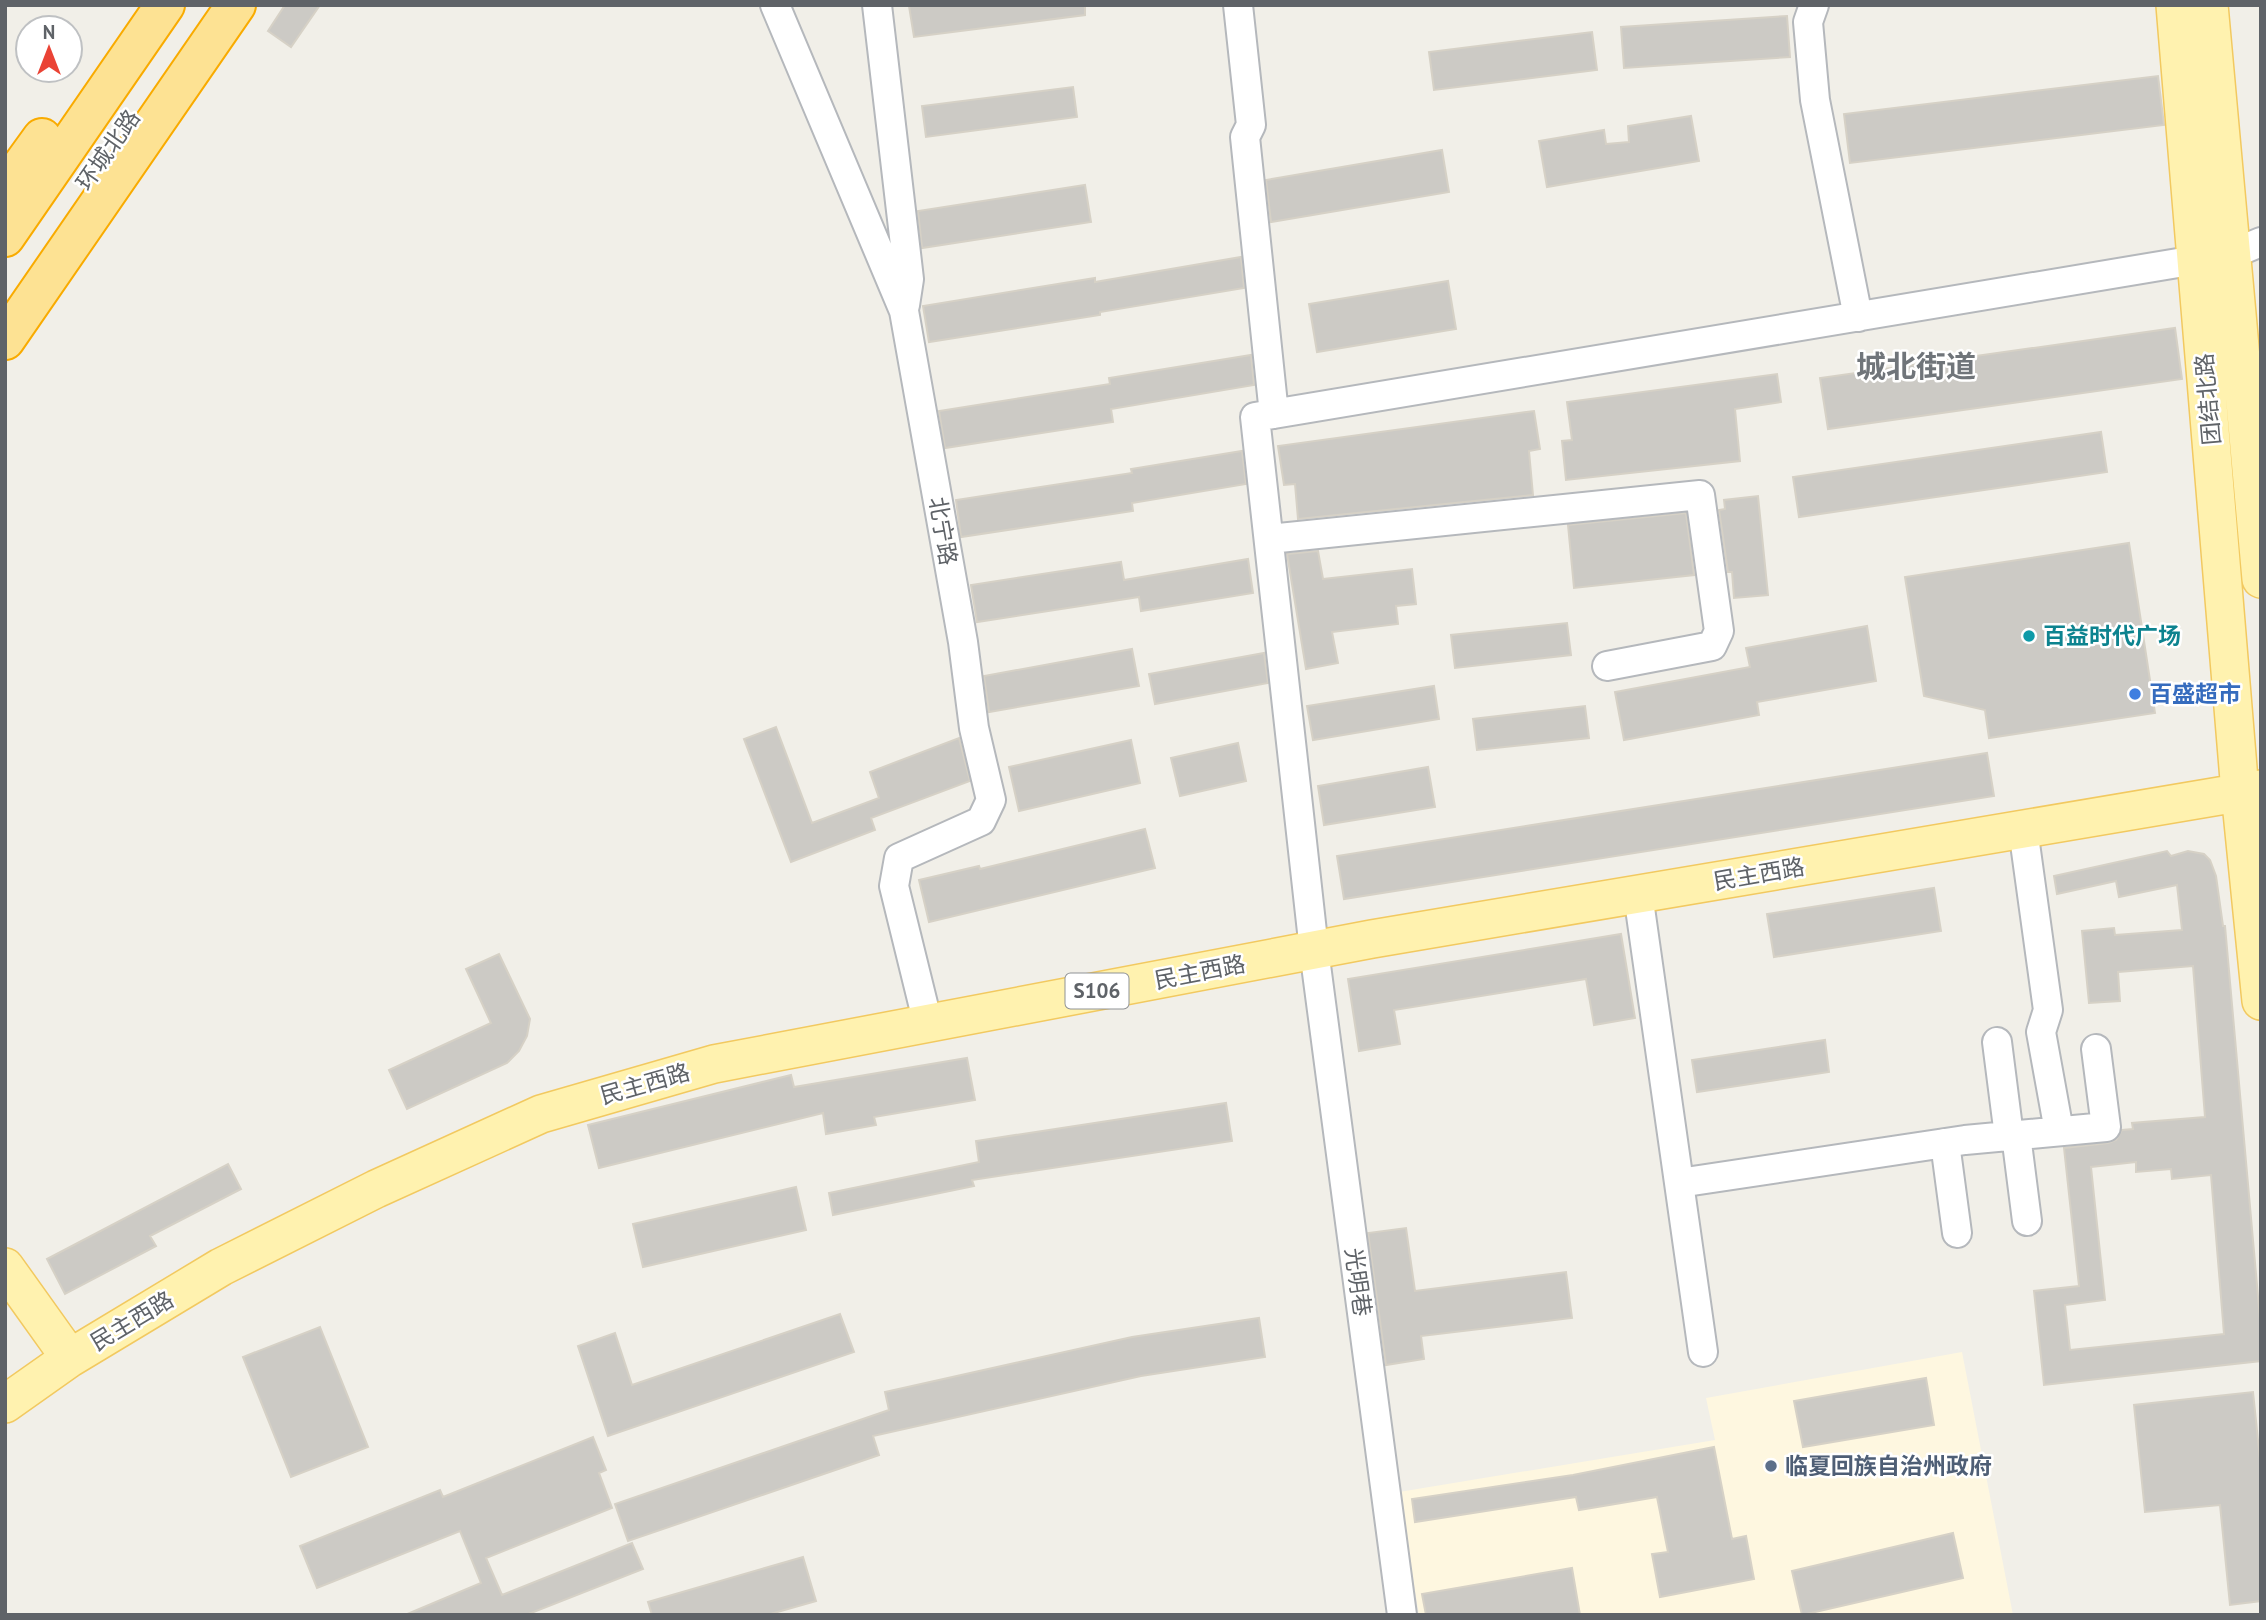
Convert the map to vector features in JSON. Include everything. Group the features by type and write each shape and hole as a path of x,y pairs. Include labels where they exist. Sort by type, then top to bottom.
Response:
{"highway":[{"path":"5,189 137,5"},
{"name":"环城北路","path":"5,237 165,5"},
{"name":"环城北路","path":"5,296 211,5"},
{"path":"5,340 236,5"}],"main road":[{"name":"团结北路","path":"2175,5 2196,260 2250,791 2261,1001"},
{"name":"团结北路","path":"2209,5 2246,248 2261,579"},
{"name":"民主西路","path":"5,1405 70,1358 221,1267 376,1189 541,1114 714,1064 1314,950 2250,791"},
{"path":"5,1267 70,1358"}],"street":[{"name":"北宁路","path":"775,5 904,311 962,642 974,727 990,800 981,821 899,858 894,886 928,1024"},
{"path":"877,5 909,279 904,311"},
{"path":"1238,5 1251,125 1245,137 1274,414 2196,260 2246,248"},
{"path":"1814,5 1808,22 1815,100 1858,317"},
{"name":"光明巷","path":"1274,414 1255,416 1314,950 1402,1615"},
{"path":"1269,539 1700,495 1719,631 1713,646 1607,666"},
{"path":"2023,829 2048,1010 2041,1032 2059,1131"},
{"path":"1637,894 1703,1352"},
{"path":"1997,1042 2028,1221"},
{"path":"1679,1183 1945,1143 2106,1127 2096,1049"},
{"path":"1945,1143 1957,1233"}],"shaded area":[{"name":"临夏回族自治州政府","path":"1962,1352 2013,1615 1419,1615 1399,1492 1715,1440 1706,1398"}],"building":[{"path":"285,5 320,5 291,47 268,31"},
{"path":"1085,5 1085,15 914,37 909,6"},
{"path":"1787,16 1790,57 1624,68 1621,27"},
{"path":"1592,32 1597,70 1434,90 1429,52"},
{"path":"2158,76 2164,125 1850,163 1844,114"},
{"path":"1073,87 1077,117 926,137 922,106"},
{"path":"1691,116 1699,161 1547,187 1539,141 1604,130 1606,144 1629,142 1628,126"},
{"path":"1442,150 1449,192 1271,222 1266,180"},
{"path":"1085,185 1091,222 922,248 918,211"},
{"path":"1241,257 1244,288 1100,312 1100,315 929,342 923,306 1095,278 1095,282"},
{"path":"1448,281 1456,329 1317,352 1309,304"},
{"path":"2175,328 2182,379 1828,429 1820,378"},
{"path":"1251,355 1254,385 1111,409 1113,422 945,448 939,411 1110,384 1109,378"},
{"path":"1777,374 1781,402 1735,409 1740,461 1566,480 1562,441 1572,440 1567,402"},
{"path":"1534,411 1540,449 1529,451 1533,495 1298,519 1295,484 1284,485 1278,446"},
{"path":"2101,432 2107,472 1799,517 1793,477"},
{"path":"1242,451 1246,484 1132,503 1133,511 961,537 956,500 1132,473 1131,469"},
{"path":"1758,496 1768,595 1734,598 1732,572 1728,572 1719,510 1725,509 1724,500"},
{"path":"1686,513 1694,575 1574,588 1568,525"},
{"name":"百益时代广场","path":"2129,543 2155,713 1989,738 1985,710 1924,696 1905,577"},
{"path":"1318,551 1323,579 1412,569 1416,604 1396,606 1398,624 1332,632 1338,663 1306,669 1287,554"},
{"path":"1248,559 1253,593 1141,611 1139,597 977,622 971,585 1121,562 1124,580"},
{"path":"1567,623 1571,655 1455,668 1451,635"},
{"path":"1867,626 1876,681 1757,702 1759,715 1624,740 1615,692 1750,667 1746,648"},
{"path":"1132,649 1139,686 989,712 984,676"},
{"path":"1264,653 1268,683 1155,704 1149,674"},
{"path":"1434,686 1439,719 1313,740 1307,706"},
{"path":"1585,706 1589,738 1477,750 1473,719"},
{"path":"776,727 812,823 879,798 870,772 959,738 970,781 871,818 875,830 791,862 744,739"},
{"path":"1131,740 1140,783 1019,811 1009,767"},
{"path":"1238,743 1246,781 1180,796 1171,758"},
{"path":"1987,753 1994,796 1344,899 1337,856"},
{"path":"1428,767 1435,807 1324,825 1318,786"},
{"path":"1145,829 1155,868 929,922 919,880 979,866 980,869"},
{"path":"2167,851 2171,856 2188,851 2204,854 2210,860 2216,876 2225,926 2261,1330 2261,1361 2044,1385 2034,1291 2079,1286 2064,1148 2108,1143 2116,1140 2122,1130 2133,1129 2132,1123 2205,1117 2193,966 2118,972 2120,1001 2089,1003 2082,931 2114,928 2115,935 2182,930 2177,885 2119,897 2116,881 2057,894 2054,876","holes":["2136,1162 2136,1172 2171,1169 2172,1179 2211,1175 2224,1334 2070,1350 2065,1305 2105,1300 2091,1167"]},
{"path":"1934,888 1941,931 1774,957 1767,914"},
{"path":"1621,934 1635,1018 1594,1025 1586,979 1394,1010 1400,1044 1359,1051 1348,979"},
{"path":"499,954 530,1019 527,1036 519,1051 507,1063 407,1109 389,1070 491,1023 466,969"},
{"path":"1825,1040 1829,1072 1697,1092 1692,1060"},
{"path":"967,1058 975,1100 874,1117 876,1125 826,1134 823,1113 599,1168 588,1125 791,1075 794,1087"},
{"path":"1226,1103 1232,1141 972,1180 974,1186 833,1215 829,1193 979,1162 976,1141"},
{"path":"228,1164 241,1189 150,1236 156,1246 65,1294 47,1259"},
{"path":"796,1187 806,1230 643,1267 633,1224"},
{"path":"1406,1228 1415,1291 1566,1272 1572,1318 1421,1336 1424,1359 1386,1365 1368,1233"},
{"path":"840,1314 854,1352 608,1436 578,1346 615,1333 632,1385"},
{"path":"1259,1318 1265,1357 1141,1376 873,1436 879,1455 628,1541 615,1504 889,1410 885,1392 1132,1337"},
{"path":"320,1327 368,1447 291,1477 243,1357"},
{"path":"1926,1378 1934,1425 1803,1447 1794,1401"},
{"path":"2253,1392 2261,1469 2261,1601 2230,1605 2220,1505 2145,1512 2134,1405"},
{"path":"593,1437 606,1470 599,1473 612,1508 486,1558 502,1595 632,1543 643,1569 526,1615 405,1615 481,1583 460,1531 317,1588 300,1546 440,1490 443,1497"},
{"path":"1714,1447 1732,1539 1746,1536 1754,1579 1660,1597 1652,1554 1668,1552 1657,1497 1579,1510 1576,1497 1415,1522 1412,1499 1573,1475"},
{"path":"1953,1533 1963,1578 1802,1615 1792,1571"},
{"path":"803,1557 816,1601 767,1615 652,1615 648,1602"},
{"path":"1572,1568 1580,1615 1426,1615 1422,1594"}],"place":[{"name":"百益时代广场","path":"2029,636"},
{"name":"百盛超市","path":"2135,694"},
{"name":"临夏回族自治州政府","path":"1771,1466"}],"district":[{"name":"城北街道","path":"1916,367"}]}
